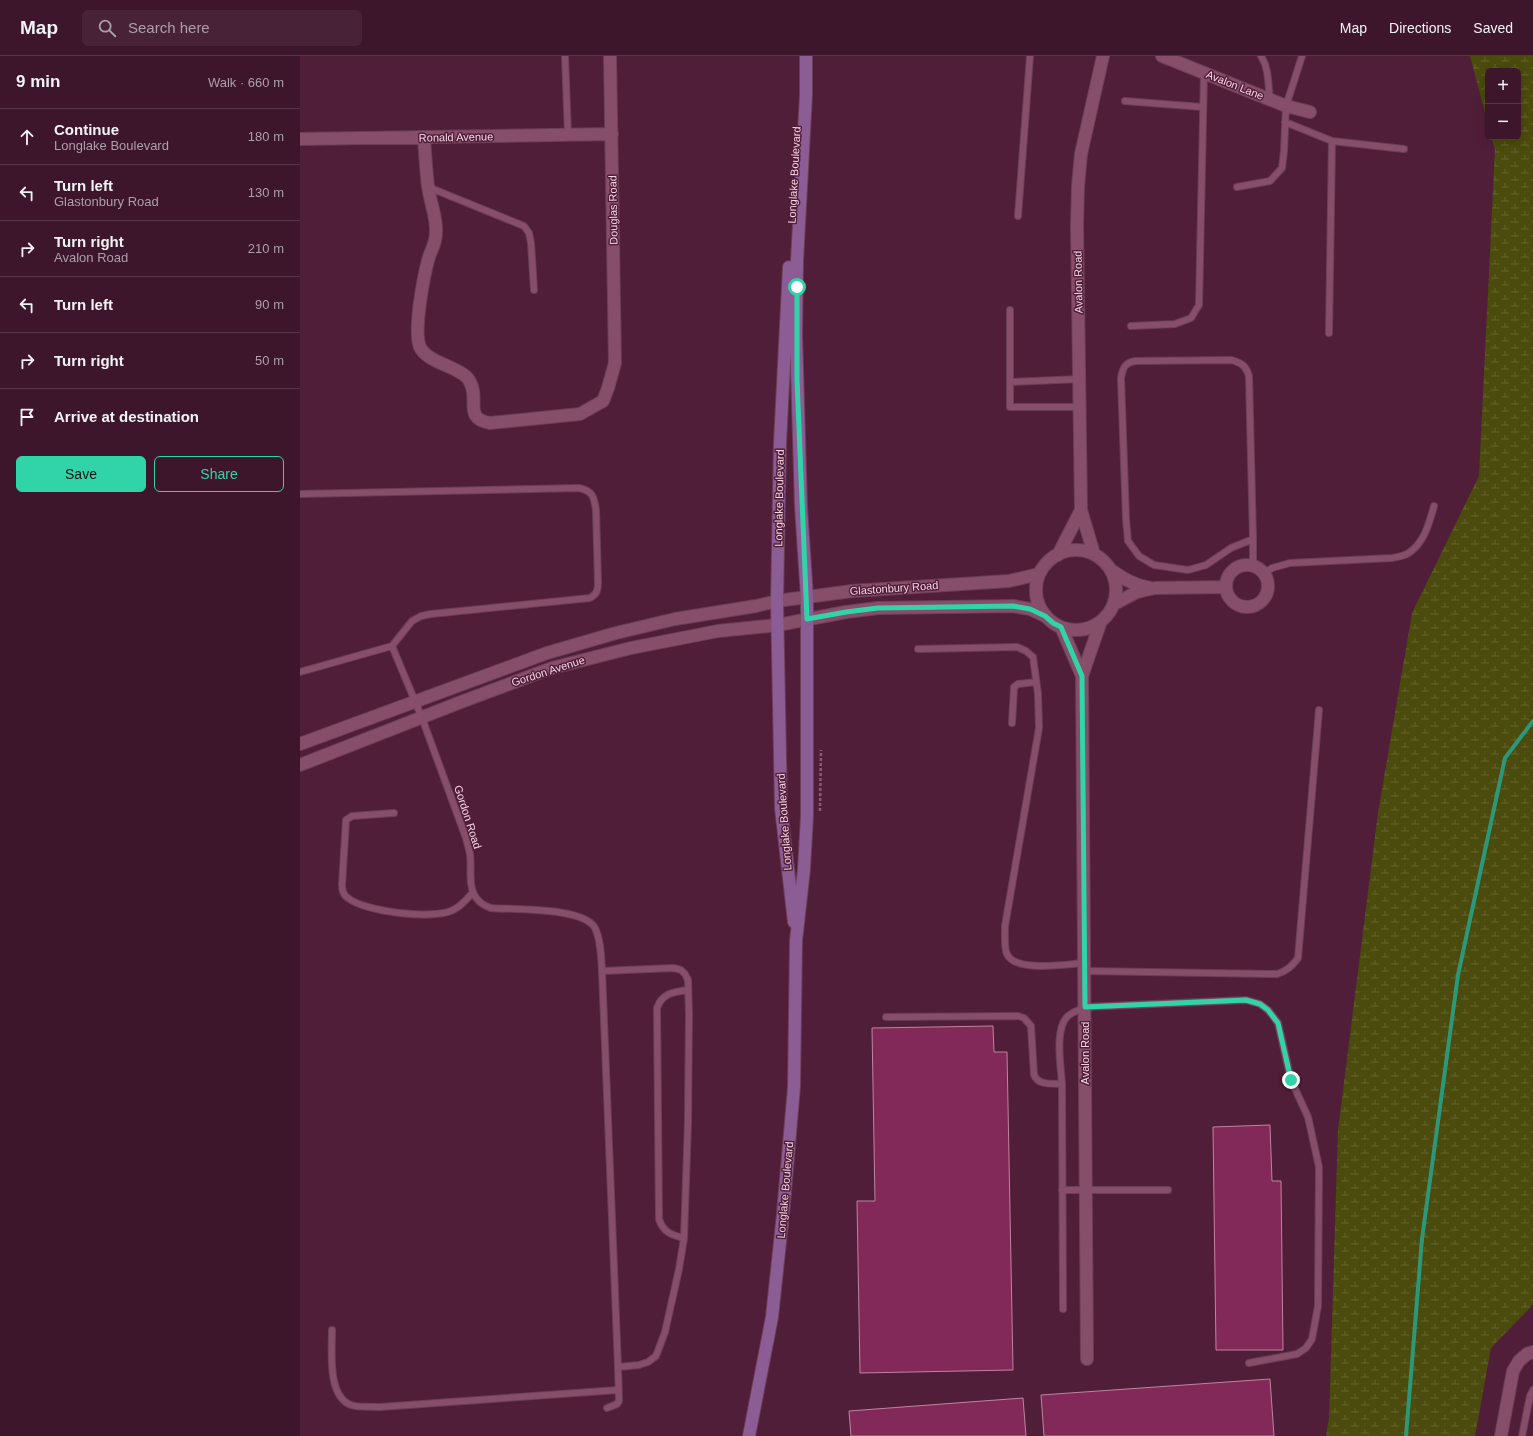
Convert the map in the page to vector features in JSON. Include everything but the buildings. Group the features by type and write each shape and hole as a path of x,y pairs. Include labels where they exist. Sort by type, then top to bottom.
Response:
{"main road":[{"name":"Longlake Boulevard","path":"796,941 781,808 777,601 780,443 799,96 799,56"},
{"name":"Longlake Boulevard","path":"749,1436 772,1317 781,1236 794,1087 796,941 804,869 807,816 807,597 801,507 796,334 797,250 806,95 806,56"}],"street":[{"name":"Douglas Road","path":"428,187 436,230 435,240 429,257 420,306 417,336 420,348 429,357 469,379 474,392 474,412 476,418 481,422 490,423 580,414 603,401 615,363 610,56"},
{"name":"Avalon Road","path":"1081,510 1077,226 1078,186 1081,154 1103,56"},
{"name":"Avalon Lane","path":"1162,56 1286,106 1310,112"},
{"name":"Ronald Avenue","path":"300,139 612,134"},
{"path":"424,137 428,187"},
{"path":"1081,510 1094,554"},
{"path":"1081,510 1058,554 1047,563 1039,574 1036,585 1036,596 1039,606 1045,616 1053,623 1061,627 1071,630 1081,630 1092,627 1109,613 1114,604 1116,593 1115,581 1111,570"},
{"path":"1058,554 1070,551 1082,551 1094,554 1104,561 1111,570 1124,580 1136,585 1155,588 1225,587"},
{"path":"1247,565 1253,566 1259,569 1267,580 1268,587 1266,594 1257,605 1250,607 1236,605 1227,594 1225,587 1226,580 1234,569 1247,565"},
{"name":"Glastonbury Road","path":"807,597 908,586 1014,580 1039,574"},
{"path":"1114,604 1137,592 1155,588"},
{"name":"Gordon Avenue","path":"300,744 547,653 616,633 675,619 807,597"},
{"name":"Glastonbury Road","path":"807,619 878,608 1013,606 1030,609 1045,616"},
{"name":"Gordon Avenue","path":"300,765 552,668 590,657 684,636 778,625 807,619"},
{"name":"Avalon Road","path":"1087,1359 1082,676 1101,621"},
{"name":"Avalon Road","path":"1061,627 1082,676"},
{"path":"1501,1436 1513,1371 1519,1361 1527,1354 1533,1352"}],"lane":[{"path":"565,56 568,135"},
{"path":"1018,216 1030,56"},
{"path":"1261,56 1266,70 1270,99"},
{"path":"1237,187 1270,181 1282,168 1286,106 1302,56"},
{"path":"1131,326 1175,324 1191,318 1199,305 1202,107 1204,73"},
{"path":"1126,101 1202,107"},
{"path":"1285,122 1332,141 1404,149"},
{"path":"1329,333 1332,141"},
{"path":"428,187 524,226 529,233 531,243 534,290"},
{"path":"1010,310 1010,407 1080,407"},
{"path":"1253,539 1231,548 1206,565 1188,570 1154,565 1139,556 1128,541 1121,378 1123,368 1128,363 1136,361 1231,360 1241,363 1246,368 1249,376 1253,539 1253,566"},
{"path":"1010,382 1080,379"},
{"path":"300,494 579,488 586,490 591,493 595,500 598,582 598,590 595,595 590,598 420,616 412,621 392,646 300,672"},
{"path":"1264,574 1272,568 1290,563 1392,558 1407,554 1419,543 1428,528 1434,506"},
{"name":"Gordon Road","path":"392,646 422,718 466,838 470,854 473,892"},
{"path":"918,649 1017,647 1026,651 1033,657 1039,728 1005,926 1007,954 1015,963 1027,965 1277,974 1284,972 1292,966 1298,958 1319,710"},
{"path":"1012,723 1014,687 1018,684 1036,682"},
{"path":"394,813 352,816 346,820 342,885 343,893 347,898 385,911 415,915 445,913 452,911 464,903 473,892 476,899 483,905 491,908 559,912 582,917 595,927 598,935 602,970 619,1401 617,1404 607,1408"},
{"path":"602,970 674,968 681,970 688,980 689,1074 684,1238 679,1269 665,1332 656,1356 648,1362 639,1365 618,1367"},
{"path":"684,1238 667,1233 662,1227 659,1219 656,1008 659,1001 664,996 688,990"},
{"path":"1063,1309 1062,1084 1060,1031 1063,1022 1068,1016 1085,1007 1246,1000 1260,1004 1268,1010 1278,1023 1291,1080 1308,1117 1319,1167 1318,1306 1312,1338 1306,1348 1297,1354 1249,1363"},
{"path":"886,1017 1018,1016 1024,1018 1031,1026 1034,1075 1036,1079 1042,1083 1062,1084"},
{"path":"1062,1190 1168,1190"},
{"path":"332,1330 335,1386 339,1396 345,1402 352,1405 380,1407 618,1390"},
{"path":"1522,1436 1530,1396 1533,1390"}],"green space":[{"path":"1470,56 1533,56 1533,1304 1491,1348 1475,1436 1326,1436 1329,1418 1338,1130 1378,813 1412,613 1479,476 1495,149 1492,140 1521,140 1521,68 1485,68 1485,113"}],"waterway":[{"path":"1406,1436 1422,1239 1458,975 1505,758 1533,721"}],"route":[{"path":"797,287 797,380 801,507 807,619 878,608 1013,606 1030,609 1045,616 1053,623 1061,627 1082,676 1085,1007 1246,1000 1260,1004 1268,1010 1278,1023 1291,1080"}]}
